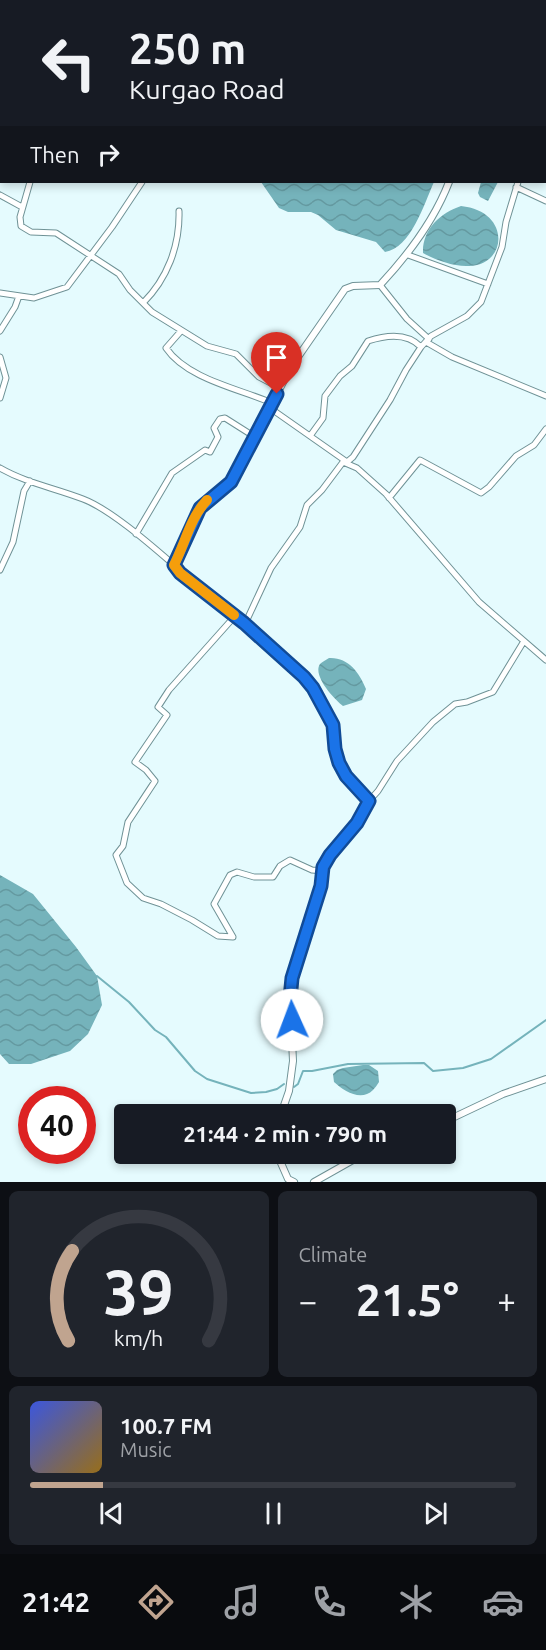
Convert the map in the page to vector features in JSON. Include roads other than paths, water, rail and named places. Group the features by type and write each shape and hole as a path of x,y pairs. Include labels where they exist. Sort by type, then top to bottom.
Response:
{"street":[{"path":"30,183 22,207 21,226 31,232 56,233 119,274 152,312 207,346 236,354 258,377 280,388"},
{"path":"0,293 34,298 67,287 141,183"},
{"path":"174,565 200,508 231,482 291,366 345,289 353,286 380,285 408,255 444,194 448,183"},
{"path":"245,624 271,568 300,528 307,505 343,462 347,462 362,444 421,347 475,309 481,302 502,247 506,222 517,184 546,201"},
{"path":"0,195 22,207"},
{"path":"143,303 160,284 167,269 178,239 179,211"},
{"path":"408,255 488,284"},
{"path":"380,285 407,319 428,340 452,357 546,396"},
{"path":"0,331 19,296"},
{"path":"181,331 166,348 172,357 209,379 271,405 357,468 389,498 479,602 546,660"},
{"path":"310,435 323,418 325,396 340,376 352,366 368,341 382,337 403,336 414,340 421,347"},
{"path":"0,357 6,378 0,398"},
{"path":"136,534 172,473 205,450 210,452 218,437 214,428 220,419 225,418 255,437"},
{"path":"389,498 420,460 425,460 461,484 481,493 516,456 534,445 546,429"},
{"path":"0,468 16,478 84,500 136,534 174,565 180,573 245,624 304,677 313,688 333,725 339,763 346,776 369,801"},
{"path":"0,570 13,542 24,491 30,481"},
{"path":"235,616 169,690 158,707 166,715 135,762 155,781 128,822 123,846 116,855 126,883 142,898 192,920 218,936 225,937 233,937 214,904 230,876 237,872 254,877 273,877 280,866 290,860 312,870 323,871"},
{"path":"284,1104 289,1090 293,1061 290,999 292,978 321,886 323,871 330,855 357,823 396,761 433,722 455,704 494,692 524,640"},
{"path":"456,1116 503,1094 546,1079"},
{"path":"281,1164 288,1179 294,1182"},
{"path":"314,1182 346,1164"}],"water":[{"path":"262,183 434,183 416,224 409,234 394,249 385,252 376,242 336,230 311,212 288,212 279,208"},
{"path":"481,183 497,183 488,201 480,197 478,193"},
{"path":"461,206 477,210 489,217 496,227 497,248 491,257 482,263 469,266 458,265 423,253 423,245 434,223 446,213"},
{"path":"329,658 342,660 356,671 366,689 362,700 343,706 330,693 318,669 320,664"},
{"path":"0,875 33,894 76,947 97,976 102,1005 88,1034 70,1051 31,1064 9,1064 0,1054"},
{"path":"369,1065 378,1071 379,1082 368,1093 353,1094 334,1082 333,1074 337,1070"}],"waterway":[{"path":"97,976 129,1002 155,1030 166,1037 195,1071 207,1079 251,1093 266,1092 284,1084"},
{"path":"294,1087 298,1084 303,1071 348,1064 424,1063 433,1071 463,1068 491,1059 546,1020"}]}
